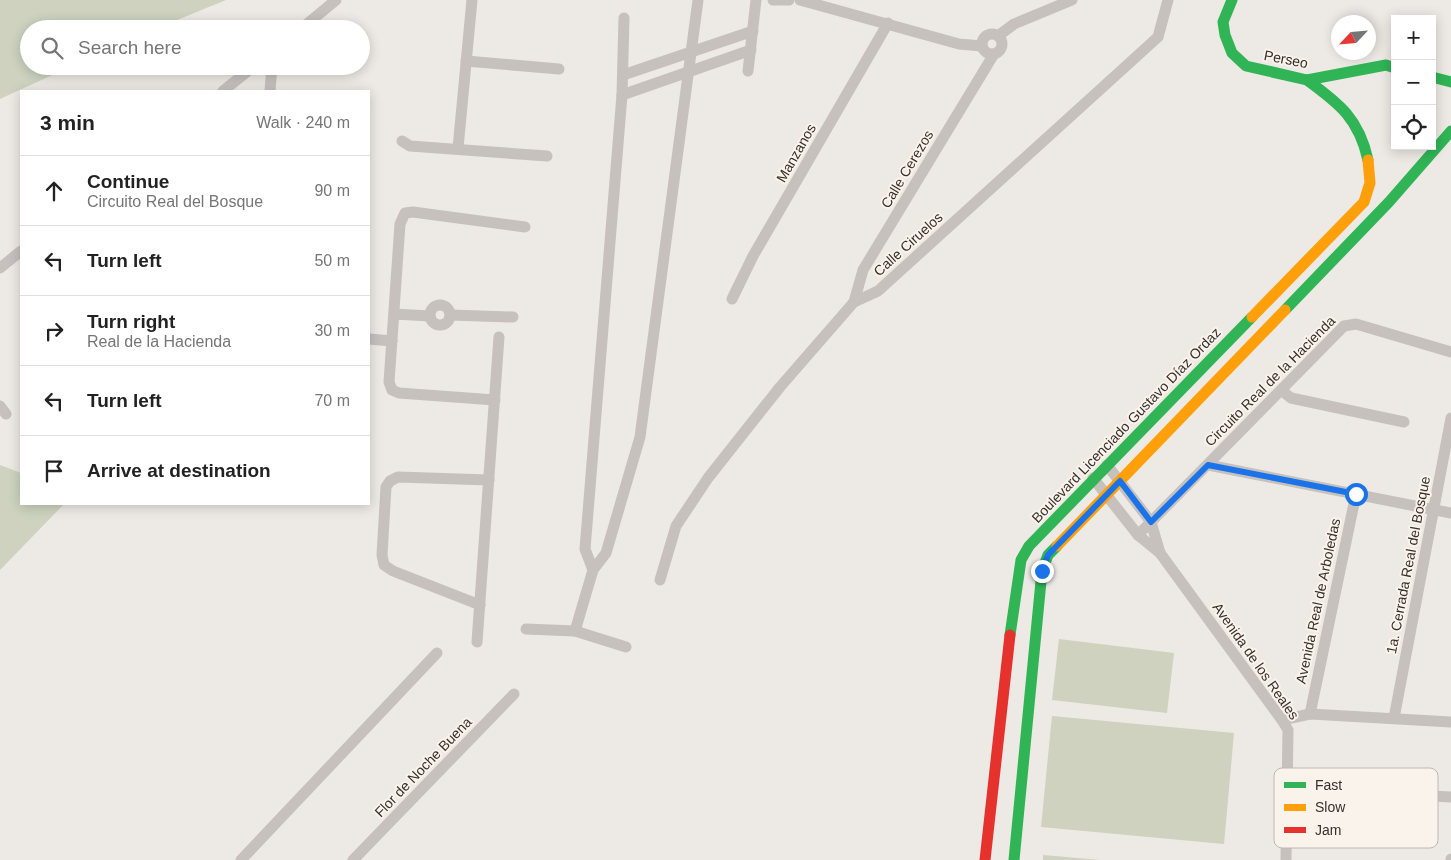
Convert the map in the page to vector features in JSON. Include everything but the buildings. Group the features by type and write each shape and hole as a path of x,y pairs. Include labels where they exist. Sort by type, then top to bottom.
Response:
{"street":[{"path":"312,20 336,0"},
{"path":"458,148 472,0"},
{"path":"575,631 593,570 606,553 640,437 698,0"},
{"path":"748,71 756,0"},
{"path":"773,0 780,2 789,0"},
{"path":"804,0 959,44 982,46"},
{"path":"998,36 1014,24 1072,0"},
{"name":"Calle Ciruelos","path":"660,580 676,526 708,478 780,387 854,302 878,291 1158,37 1168,0"},
{"name":"Perseo","path":"1232,0 1224,22 1225,35 1232,53 1246,66 1307,80 1386,66 1391,67"},
{"path":"593,570 585,549 622,95 624,18"},
{"name":"Manzanos","path":"732,299 753,256 888,23"},
{"path":"623,75 753,31"},
{"path":"991,34 998,36 1002,43 1000,50 994,54 986,53 982,46 984,38 991,34"},
{"path":"622,95 751,50"},
{"name":"Calle Cerezos","path":"854,302 864,270 994,54"},
{"path":"466,62 559,69"},
{"path":"224,90 243,75"},
{"path":"270,90 271,75"},
{"path":"1436,79 1451,82"},
{"name":"Boulevard Licenciado Gustavo Díaz Ordaz","path":"1014,860 1009,768 1015,590 1022,560 1029,546 1093,478 1107,466 1364,202 1370,183 1368,160 1361,135 1339,103 1307,80"},
{"name":"Boulevard Licenciado Gustavo Díaz Ordaz","path":"985,860 1009,768 1042,571 1048,555 1389,202 1451,130"},
{"path":"402,141 410,146 547,156"},
{"path":"494,400 399,393 392,390 389,382 400,224 405,213 413,212 526,227"},
{"path":"0,268 20,252"},
{"path":"394,314 430,316 431,309 439,304 446,306 450,315 513,317"},
{"name":"Circuito Real de la Hacienda","path":"1138,535 1344,326 1356,324 1451,352"},
{"path":"477,642 499,337"},
{"path":"370,339 392,340"},
{"path":"1281,390 1291,398 1404,422"},
{"name":"1a. Cerrada Real del Bosque","path":"1394,718 1451,418"},
{"path":"1208,465 1451,513"},
{"path":"1107,466 1151,522"},
{"path":"480,605 394,571 384,565 382,555 386,487 390,481 398,477 489,480"},
{"name":"Avenida de los Reales","path":"1093,478 1138,535 1160,553 1282,720 1288,730 1287,768"},
{"name":"Avenida Real de Arboledas","path":"1310,714 1356,494"},
{"name":"Avenida de los Reales","path":"1151,522 1160,553"},
{"path":"526,628 575,631 626,647"},
{"path":"241,860 437,653"},
{"name":"Flor de Noche Buena","path":"354,860 514,694"},
{"path":"1282,720 1310,714 1451,722"},
{"path":"1438,797 1451,797"}],"green space":[{"path":"0,0 226,0 177,20 20,20 20,75 52,75 0,99"},
{"path":"0,465 20,473 20,505 63,505 0,570"},
{"path":"1059,639 1174,653 1167,713 1052,700"},
{"path":"1052,716 1234,733 1224,844 1041,827"},
{"path":"1043,855 1100,860 1043,860"}],"traffic: fast":[{"path":"1232,0 1223,22 1225,35 1232,53 1246,66 1307,80 1386,65 1391,67"},
{"path":"1436,78 1451,82"},
{"path":"1307,80 1338,105 1353,123 1364,146 1368,160"},
{"path":"1285,310 1389,202 1451,131"},
{"path":"1010,635 1021,560 1029,546 1252,317"},
{"path":"1014,860 1042,571 1048,555 1057,546"}],"traffic: slow":[{"path":"1252,317 1364,202 1370,183 1368,160"},
{"path":"1057,546 1285,310"}],"traffic: jam":[{"path":"985,860 1010,635"}],"route":[{"path":"1042,571 1048,555 1120,481 1151,522 1208,465 1356,494"}]}
